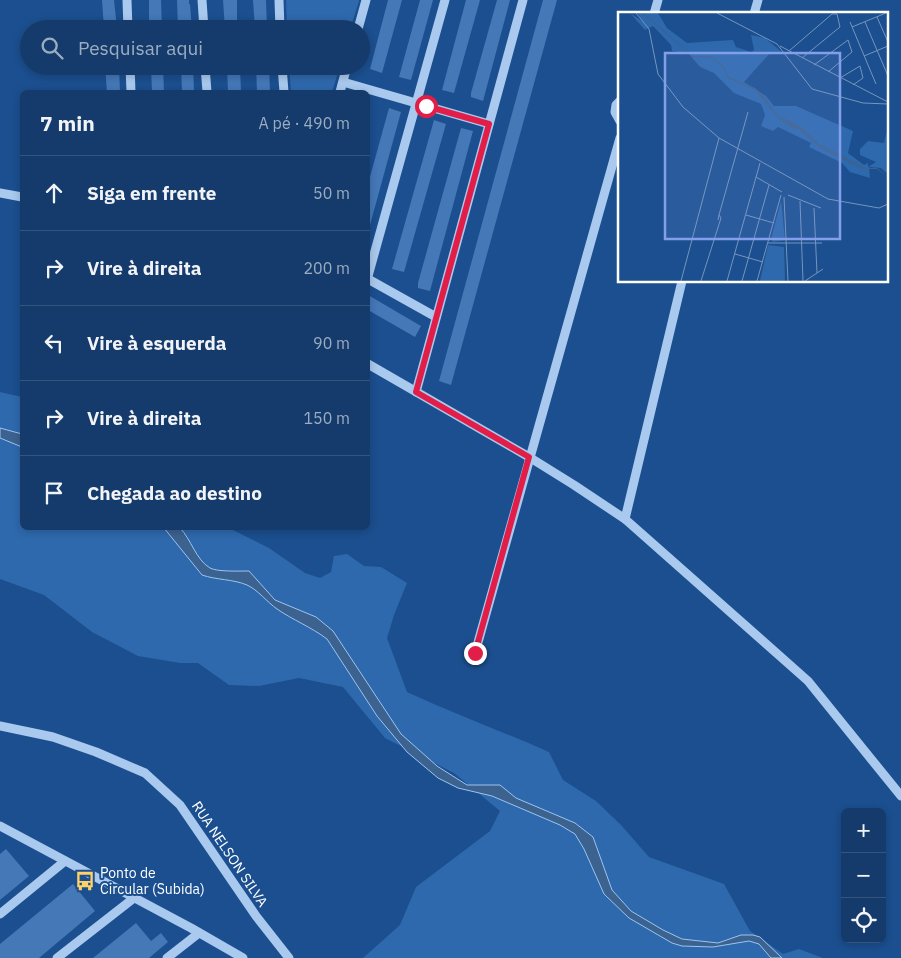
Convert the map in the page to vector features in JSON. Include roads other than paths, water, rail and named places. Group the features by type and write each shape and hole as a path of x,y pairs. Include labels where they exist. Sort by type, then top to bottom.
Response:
{"street":[{"path":"127,0 128,20"},
{"path":"202,0 203,20"},
{"path":"279,0 280,20"},
{"path":"360,20 366,0"},
{"path":"370,271 444,0"},
{"path":"416,392 523,0"},
{"path":"130,75 131,90"},
{"path":"206,75 207,90"},
{"path":"283,75 284,90"},
{"path":"341,90 345,75"},
{"path":"343,82 489,124"},
{"path":"618,103 614,112 618,118"},
{"path":"475,653 618,145"},
{"path":"0,193 20,197"},
{"path":"370,279 436,317"},
{"path":"625,519 682,282"},
{"path":"370,365 574,484 625,519 808,681 901,796"},
{"name":"RUA NELSON SILVA","path":"0,726 53,737 96,752 145,773 180,805 256,916 289,958"},
{"path":"1,828 199,932 243,958"},
{"path":"0,914 65,861"},
{"path":"58,958 134,898"},
{"path":"167,958 199,932"}],"place":[{"name":"Ponto de Circular (Subida)","path":"85,881"}]}
